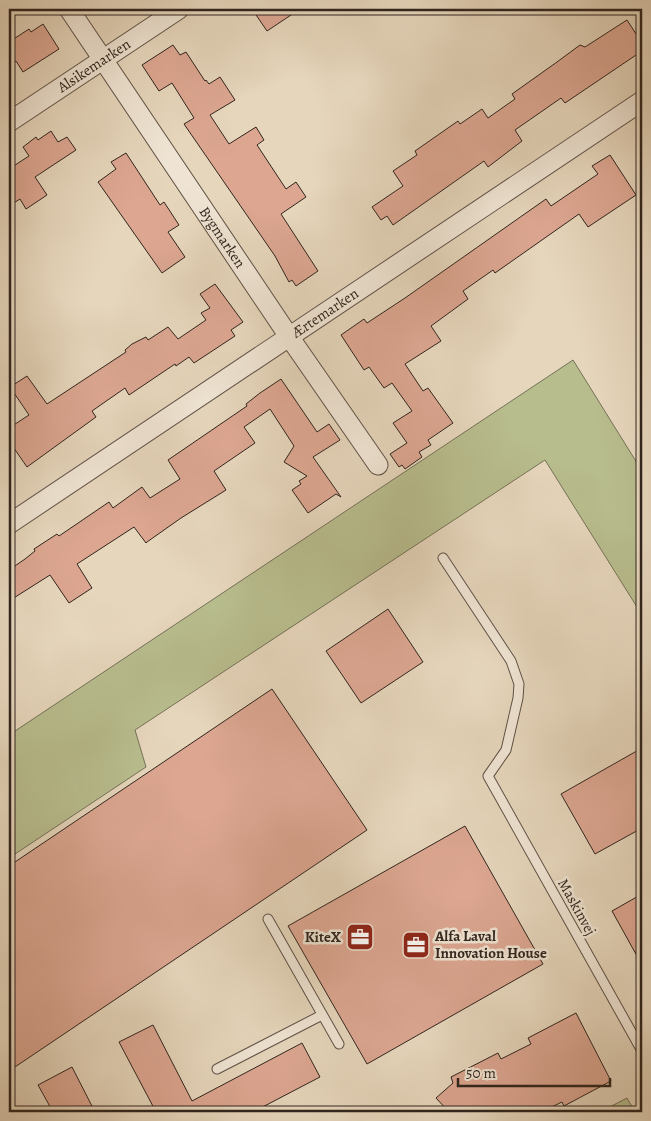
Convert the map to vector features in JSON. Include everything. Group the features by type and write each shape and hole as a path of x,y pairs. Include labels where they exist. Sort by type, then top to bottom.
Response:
{"street":[{"name":"Bygmarken","path":"69,9 290,338 378,465"},
{"name":"Alsikemarken","path":"9,122 179,9"},
{"name":"Ærtemarken","path":"9,524 642,101"}],"lane":[{"name":"Maskinvej","path":"444,558 510,661 519,684 518,698 506,750 488,776 642,1051"},
{"path":"268,919 339,1044"},
{"path":"217,1068 322,1015"}],"green space":[{"path":"573,360 642,471 642,615 545,460 135,730 146,767 9,858 9,735"},
{"path":"627,1098 635,1112 600,1112"}],"building":[{"path":"252,9 300,9 267,31"},
{"path":"627,20 642,43 642,51 565,103 561,98 515,130 522,141 488,167 484,161 393,225 387,216 381,220 372,207 403,186 393,171 417,155 415,151 458,121 460,124 482,109 488,118 515,99 512,94 580,45 585,47"},
{"path":"43,24 59,49 23,72 16,61 9,66 9,42 29,29 31,32"},
{"path":"173,45 180,55 186,52 209,84 220,77 235,100 210,115 229,144 256,127 264,140 257,145 286,189 296,182 306,197 281,214 318,271 296,286 292,280 289,282 275,256 184,124 194,118 172,83 159,91 142,65"},
{"path":"51,131 58,142 67,137 76,150 35,177 47,195 26,209 20,199 9,206 9,169 29,156 23,147 36,137 38,140"},
{"path":"126,153 160,205 164,202 179,225 168,232 185,257 162,273 98,182 116,169 111,162"},
{"path":"610,155 636,195 588,227 579,214 495,273 493,270 463,291 468,299 431,326 441,341 405,364 423,391 428,388 453,423 428,440 431,445 419,452 422,457 405,469 402,465 399,467 390,454 407,443 393,423 412,411 392,383 384,388 369,367 364,370 341,335 364,319 367,323 405,298 546,199 551,206 598,174 592,166"},
{"path":"215,284 243,322 231,330 235,336 194,363 189,357 176,366 175,364 129,395 125,388 92,411 96,417 27,467 9,441 9,428 29,415 10,387 27,376 47,404 126,352 125,350 132,344 146,337 148,340 168,327 178,339 206,320 201,313 210,308 200,294"},
{"path":"281,379 317,432 329,424 340,440 313,457 341,497 336,494 308,513 292,490 301,484 299,481 307,476 284,462 294,446 270,409 244,427 255,443 214,471 226,490 181,518 146,543 134,527 77,564 92,588 69,603 50,575 9,601 9,570 35,551 34,549 57,534 59,536 109,502 113,508 142,487 150,498 180,479 168,460 247,406 246,404"},
{"path":"388,609 423,662 361,703 326,651"},
{"path":"272,689 367,830 9,1071 9,866"},
{"path":"642,748 642,828 595,854 561,794"},
{"name":"Alfa Laval Innovation House","path":"465,826 543,964 367,1064 288,926"},
{"path":"642,894 642,965 612,911"},
{"path":"576,1013 611,1081 564,1106 562,1102 541,1112 449,1112 436,1098 453,1083 451,1077 498,1053 501,1059 531,1044 528,1038"},
{"path":"153,1025 192,1101 302,1043 320,1077 253,1112 156,1112 119,1042"},
{"path":"72,1067 95,1112 53,1112 38,1085"}],"place":[{"name":"KiteX","path":"360,937"},
{"name":"Alfa Laval Innovation House","path":"416,945"}]}
